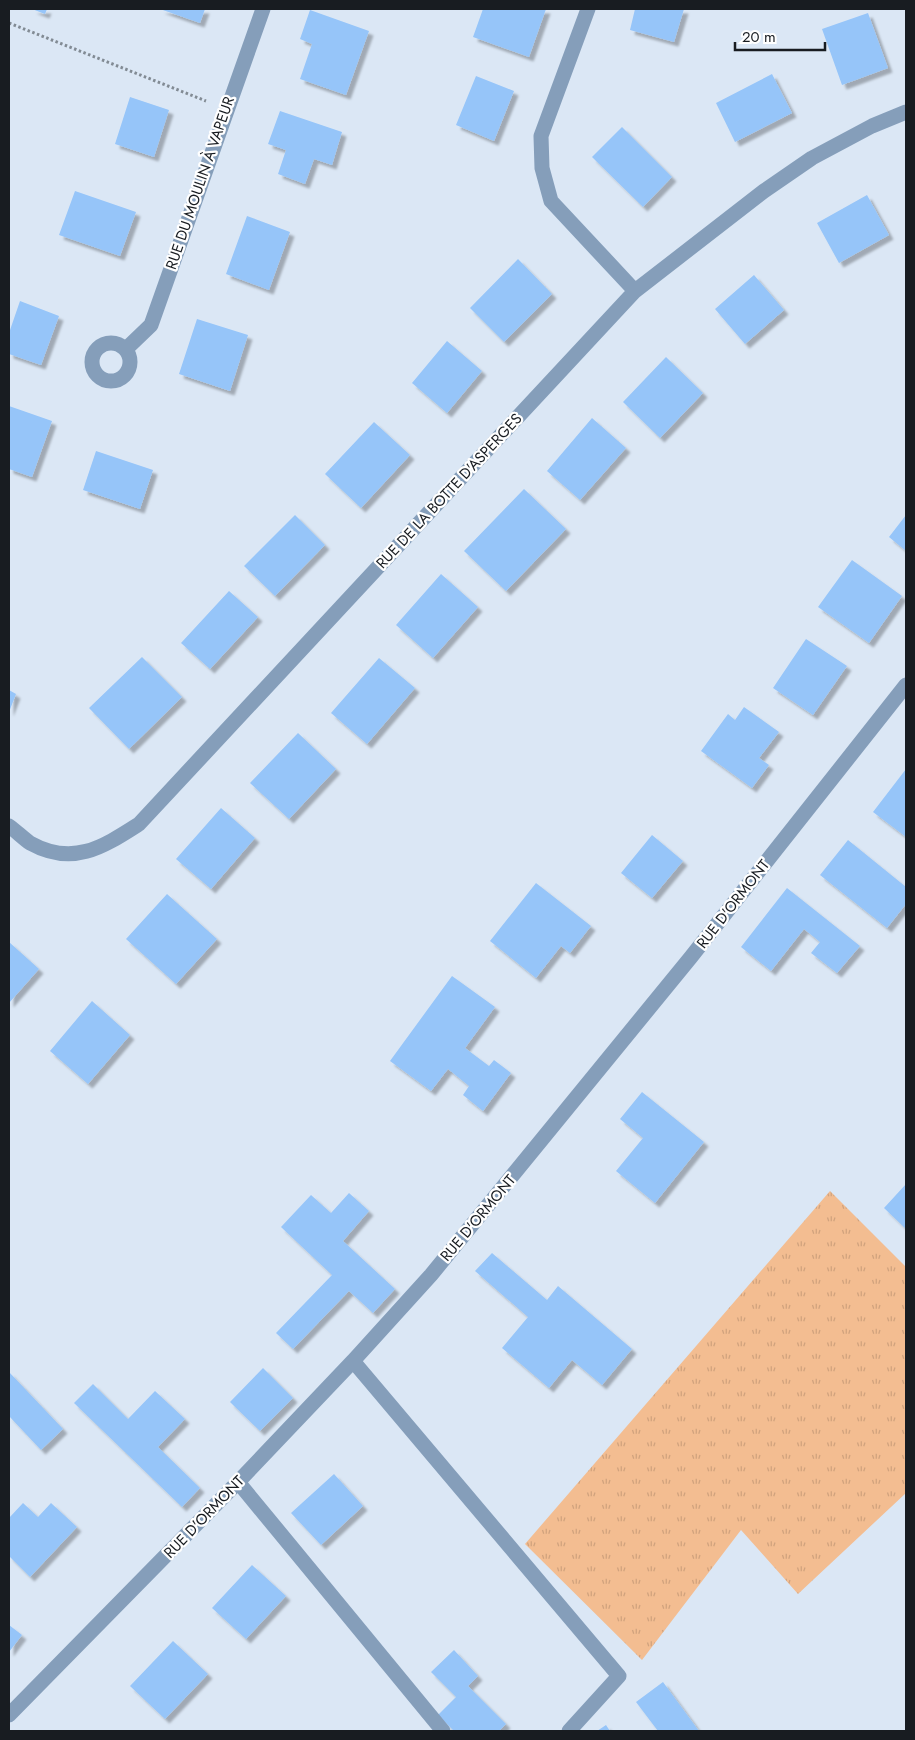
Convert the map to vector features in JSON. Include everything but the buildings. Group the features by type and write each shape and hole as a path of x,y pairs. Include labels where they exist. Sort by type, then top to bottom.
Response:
{"street":[{"name":"RUE DU MOULIN À VAPEUR","path":"126,349 151,325 263,9"},
{"path":"588,9 541,136 542,168 551,201 635,291"},
{"name":"RUE DE LA BOTTE D'ASPERGES","path":"9,826 30,842 54,851 72,854 92,851 111,842 139,824 635,291 764,191 812,158 872,126 906,112"},
{"name":"RUE D'ORMONT","path":"9,1715 238,1482 353,1361 431,1275 691,957 906,685"},
{"path":"353,1361 620,1676 569,1731"},
{"path":"238,1482 443,1731"}],"path":[{"path":"9,23 226,109"}],"green space":[{"path":"830,1191 906,1267 906,1493 798,1594 741,1530 642,1660 525,1544"}]}
